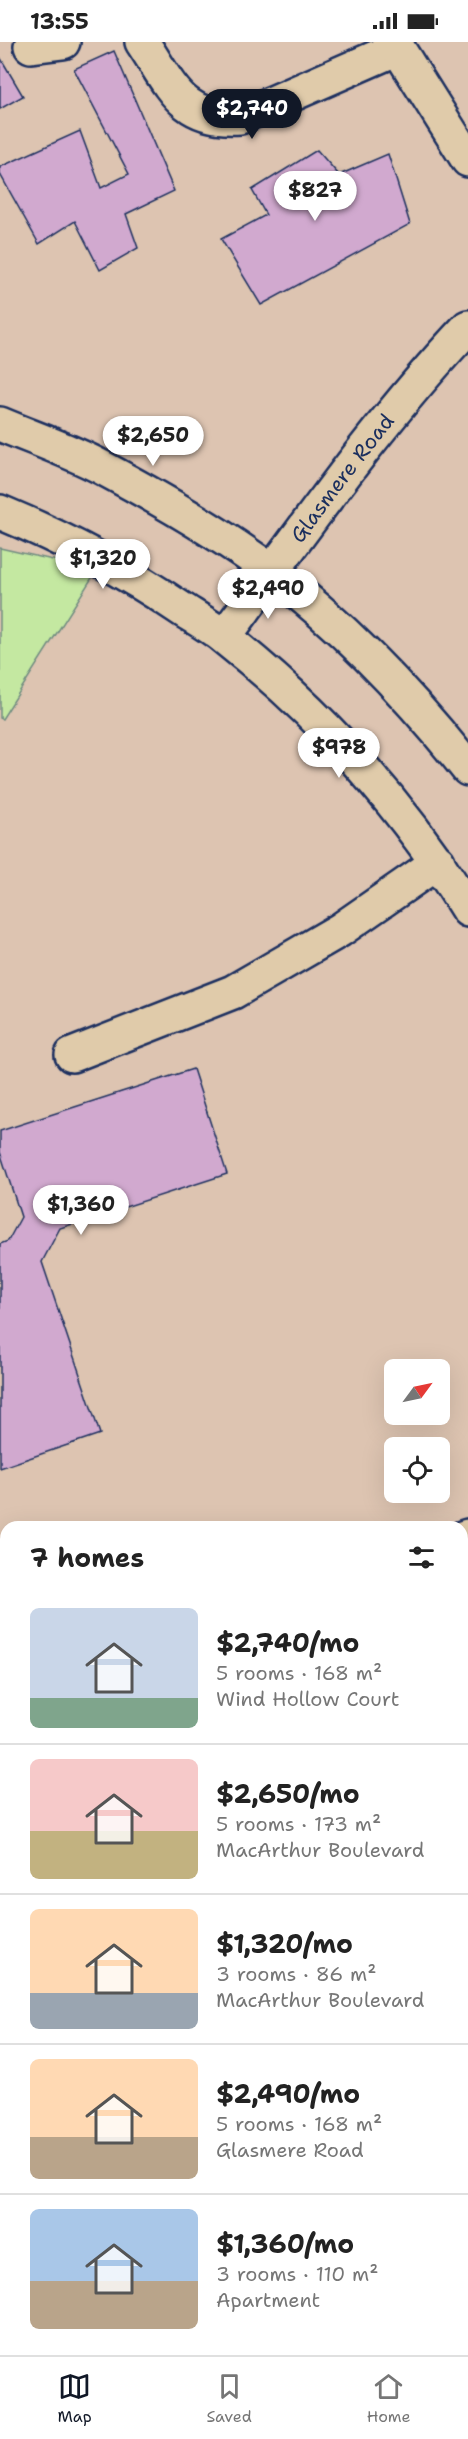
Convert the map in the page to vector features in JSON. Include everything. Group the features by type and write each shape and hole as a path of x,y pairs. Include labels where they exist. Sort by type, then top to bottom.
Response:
{"main road":[{"path":"142,42 181,101 199,113 219,119 240,117 396,45 468,160"},
{"name":"Glasmere Road","path":"224,637 361,453 468,327"},
{"path":"0,424 99,466 185,514 272,572 356,644 431,722 466,764"},
{"path":"0,512 63,539 143,583 224,637 300,703 370,775 438,862 468,910"},
{"path":"72,1055 233,992 340,930 438,862"}],"green space":[{"path":"0,548 97,570 2,719 0,718"}],"building":[{"path":"114,51 174,191 126,214 138,248 100,270 75,221 39,244 0,174 0,167 80,131 101,188 129,174 74,69"},
{"path":"0,57 23,96 0,109"},
{"path":"317,150 339,175 388,154 410,224 261,305 221,239 266,215 252,190"},
{"path":"193,1069 227,1174 60,1228 42,1262 100,1434 0,1468 0,1244 8,1241 21,1217 0,1152 0,1131"}]}
